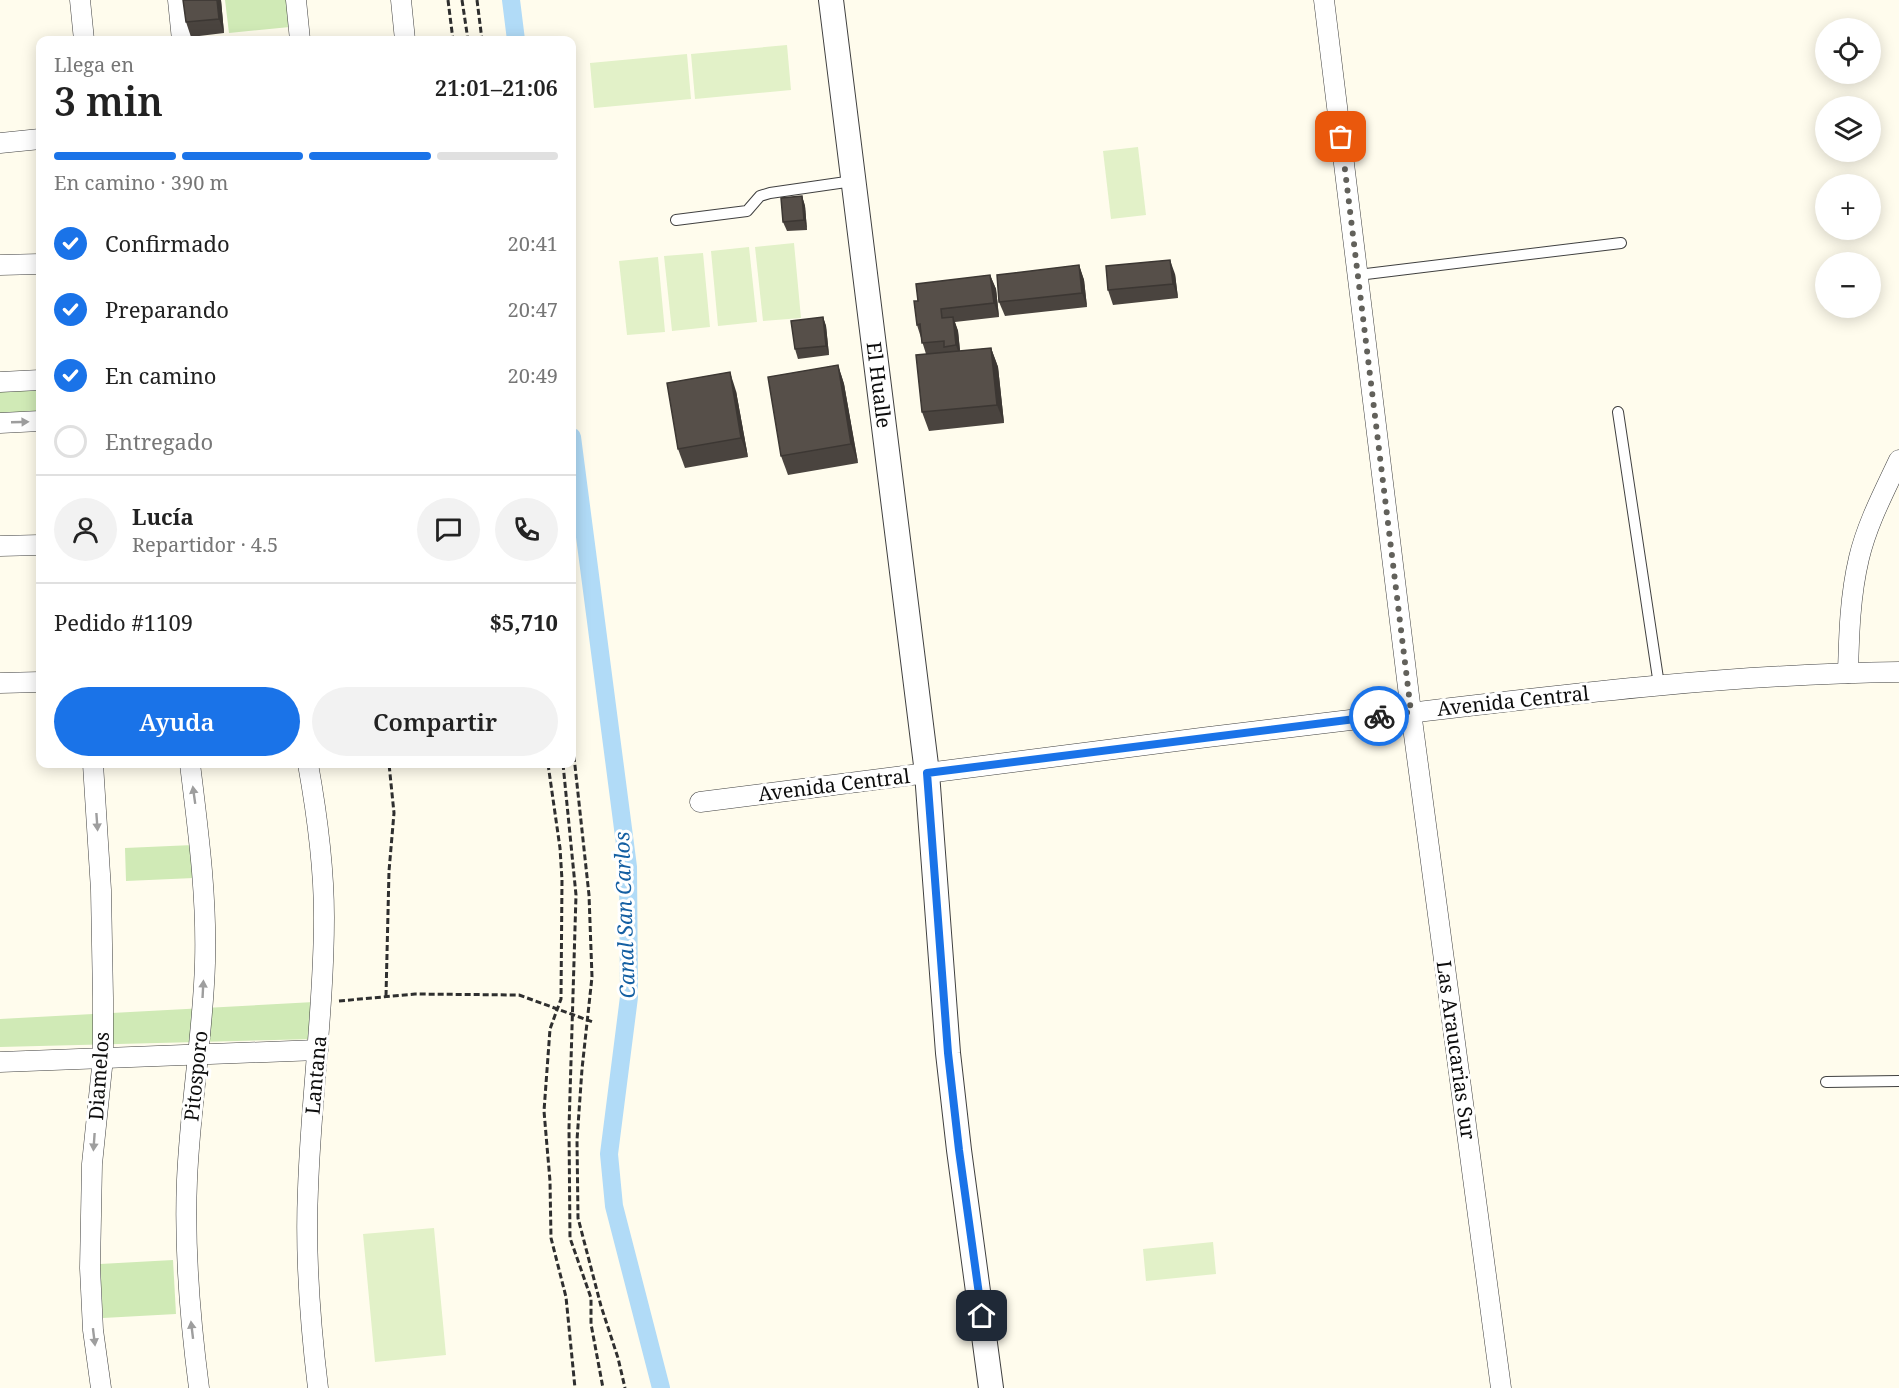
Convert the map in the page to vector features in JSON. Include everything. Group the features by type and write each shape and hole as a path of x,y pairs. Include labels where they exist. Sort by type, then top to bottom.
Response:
{"street":[{"path":"80,0 84,36"},
{"path":"178,0 182,36"},
{"path":"296,0 300,36"},
{"path":"401,0 405,36"},
{"name":"El Hualle","path":"831,0 927,773 948,1053 991,1388"},
{"name":"Las Araucarias Sur","path":"1324,0 1411,712 1501,1388"},
{"path":"0,143 36,139"},
{"path":"0,265 36,264"},
{"path":"0,382 36,380"},
{"path":"0,423 36,421"},
{"path":"1848,673 1849,621 1859,557 1870,525 1899,460"},
{"path":"0,546 36,545"},
{"name":"Avenida Central","path":"700,802 1411,712 1659,685 1899,672"},
{"path":"0,683 36,682"},
{"name":"Diamelos","path":"93,768 101,890 103,1058 93,1143 90,1211 91,1299 101,1388"},
{"name":"Pitosporo","path":"190,768 202,861 205,963 199,1054 189,1148 186,1218 187,1278 199,1388"},
{"name":"Lantana","path":"309,768 319,830 324,949 309,1163 307,1226 318,1388"},
{"path":"0,1062 318,1050"}],"lane":[{"path":"676,220 747,211 760,196 770,193 853,181"},
{"path":"1358,275 1622,243"},
{"path":"1618,412 1659,685"},
{"path":"1826,1083 1899,1081"}],"path":[{"path":"448,0 452,36"},
{"path":"462,0 467,36"},
{"path":"477,0 482,36"},
{"path":"386,996 388,872 394,813 389,768"},
{"path":"549,768 560,848 562,880 561,999 550,1029 544,1111 550,1181 551,1238 566,1297 575,1388"},
{"path":"564,768 576,895 570,1128 570,1238 591,1298 591,1324 603,1388"},
{"path":"575,768 589,895 592,977 577,1140 578,1218 625,1388"},
{"path":"321,1002 415,994 519,994 593,1022"}],"green space":[{"path":"225,0 287,0 290,27 229,33"},
{"path":"787,45 791,90 695,99 691,54"},
{"path":"687,54 691,99 594,108 590,63"},
{"path":"1138,147 1146,215 1111,219 1103,151"},
{"path":"794,243 801,318 763,321 755,247"},
{"path":"749,247 757,322 718,326 711,251"},
{"path":"703,253 710,327 672,331 664,256"},
{"path":"658,257 665,332 627,335 619,261"},
{"path":"36,385 36,418 0,419 0,386"},
{"path":"193,845 194,878 126,881 125,848"},
{"path":"314,1002 314,1039 0,1047 0,1019"},
{"path":"434,1228 446,1355 375,1362 363,1234"},
{"path":"1213,1242 1216,1274 1146,1281 1143,1249"},
{"path":"173,1260 176,1314 103,1318 100,1264"}],"building":[{"path":"183,0 217,0 219,19 186,22"},
{"path":"802,196 804,220 783,222 781,198"},
{"path":"1170,260 1173,284 1108,290 1106,266"},
{"path":"1079,265 1082,293 999,302 997,275"},
{"path":"990,275 994,303 941,309 942,318 953,317 956,345 944,347 944,341 922,343 914,301 918,301 916,284"},
{"path":"823,317 826,346 795,349 791,321"},
{"path":"991,348 997,405 922,412 916,355"},
{"path":"838,365 851,444 781,456 768,377"},
{"path":"730,372 741,438 678,449 667,383"}],"waterway":[{"name":"Canal San Carlos","path":"511,0 516,36"},
{"name":"Canal San Carlos","path":"576,468 628,867 629,997 609,1154 614,1206 661,1388"}],"way so far":[{"path":"1341,137 1411,712 1379,716"}],"route":[{"path":"982,1316 948,1053 927,773 1379,716"}]}
